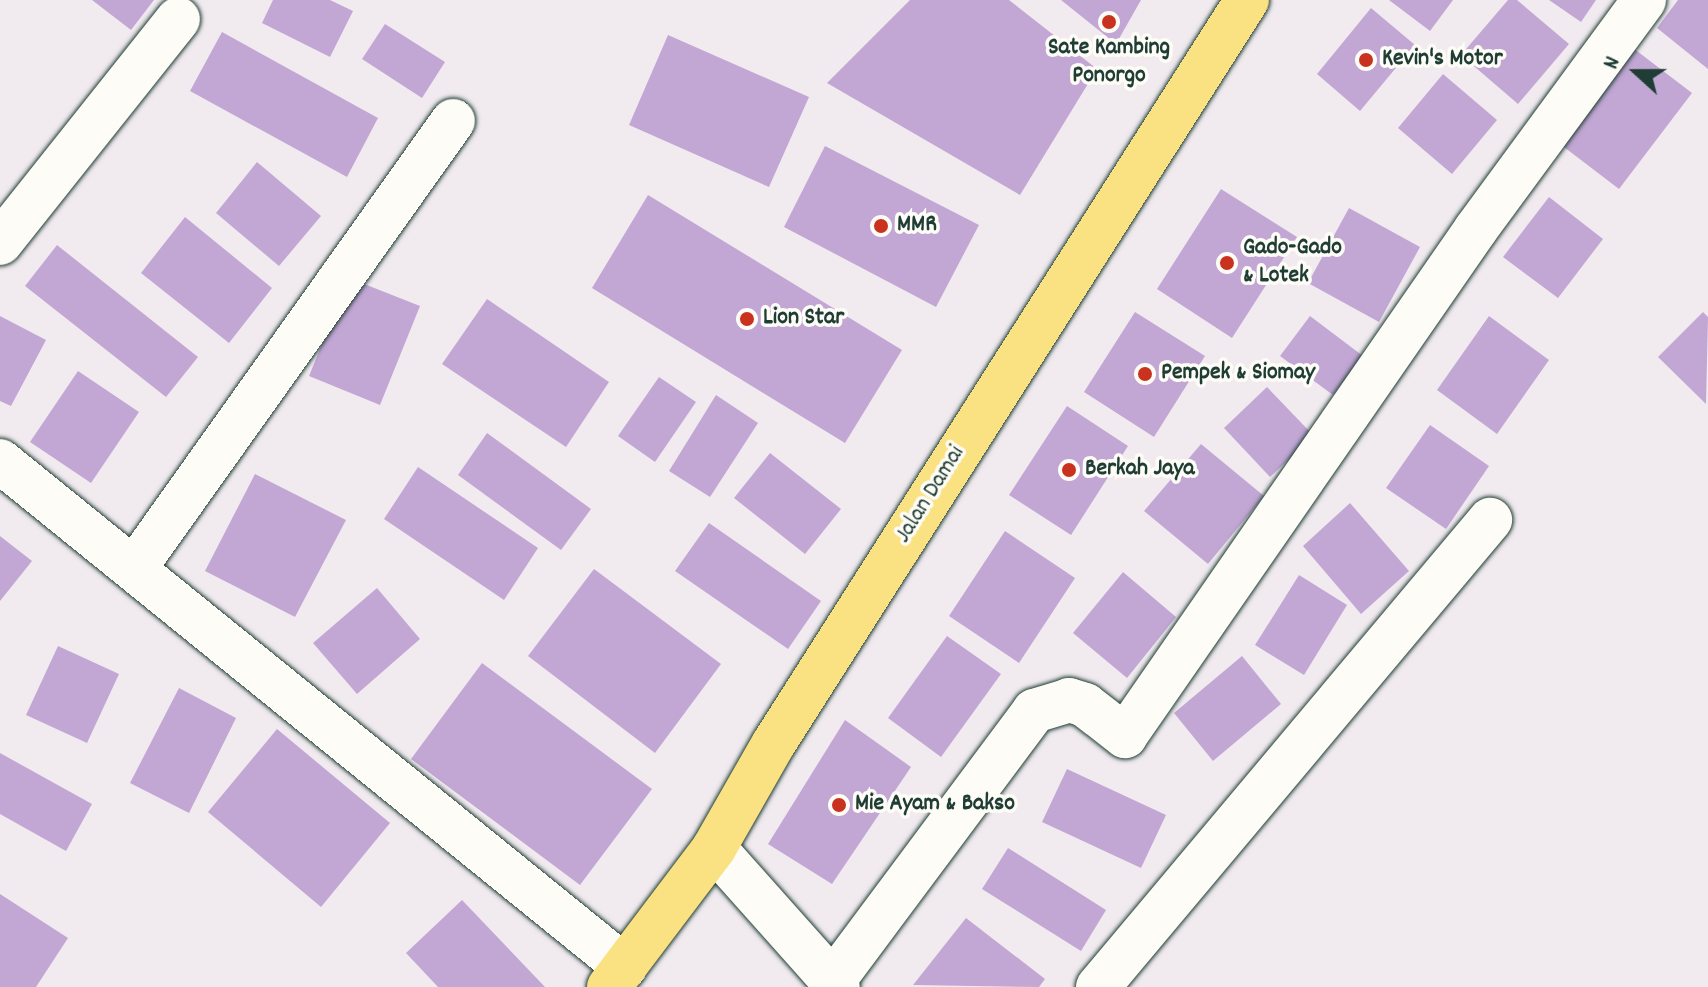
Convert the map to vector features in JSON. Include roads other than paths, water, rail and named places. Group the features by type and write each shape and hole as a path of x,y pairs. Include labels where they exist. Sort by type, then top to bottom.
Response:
{"main road":[{"name":"Jalan Damai","path":"617,977 714,848 774,743 1247,0"}],"street":[{"path":"714,848 836,984 1034,711 1069,700 1085,705 1125,736 1476,229 1644,0"},
{"path":"0,243 178,19"},
{"path":"134,569 453,121"},
{"path":"0,461 134,569 617,977"},
{"path":"1098,987 1490,520"}],"place":[{"name":"Sate Kambing Ponorgo","path":"1109,22"},
{"name":"Kevin's Motor","path":"1366,60"},
{"name":"MMR","path":"881,226"},
{"name":"Gado-Gado & Lotek","path":"1227,263"},
{"name":"Lion Star","path":"747,319"},
{"name":"Pempek & Siomay","path":"1145,374"},
{"name":"Berkah Jaya","path":"1069,470"},
{"name":"Mie Ayam & Bakso","path":"839,805"}]}
